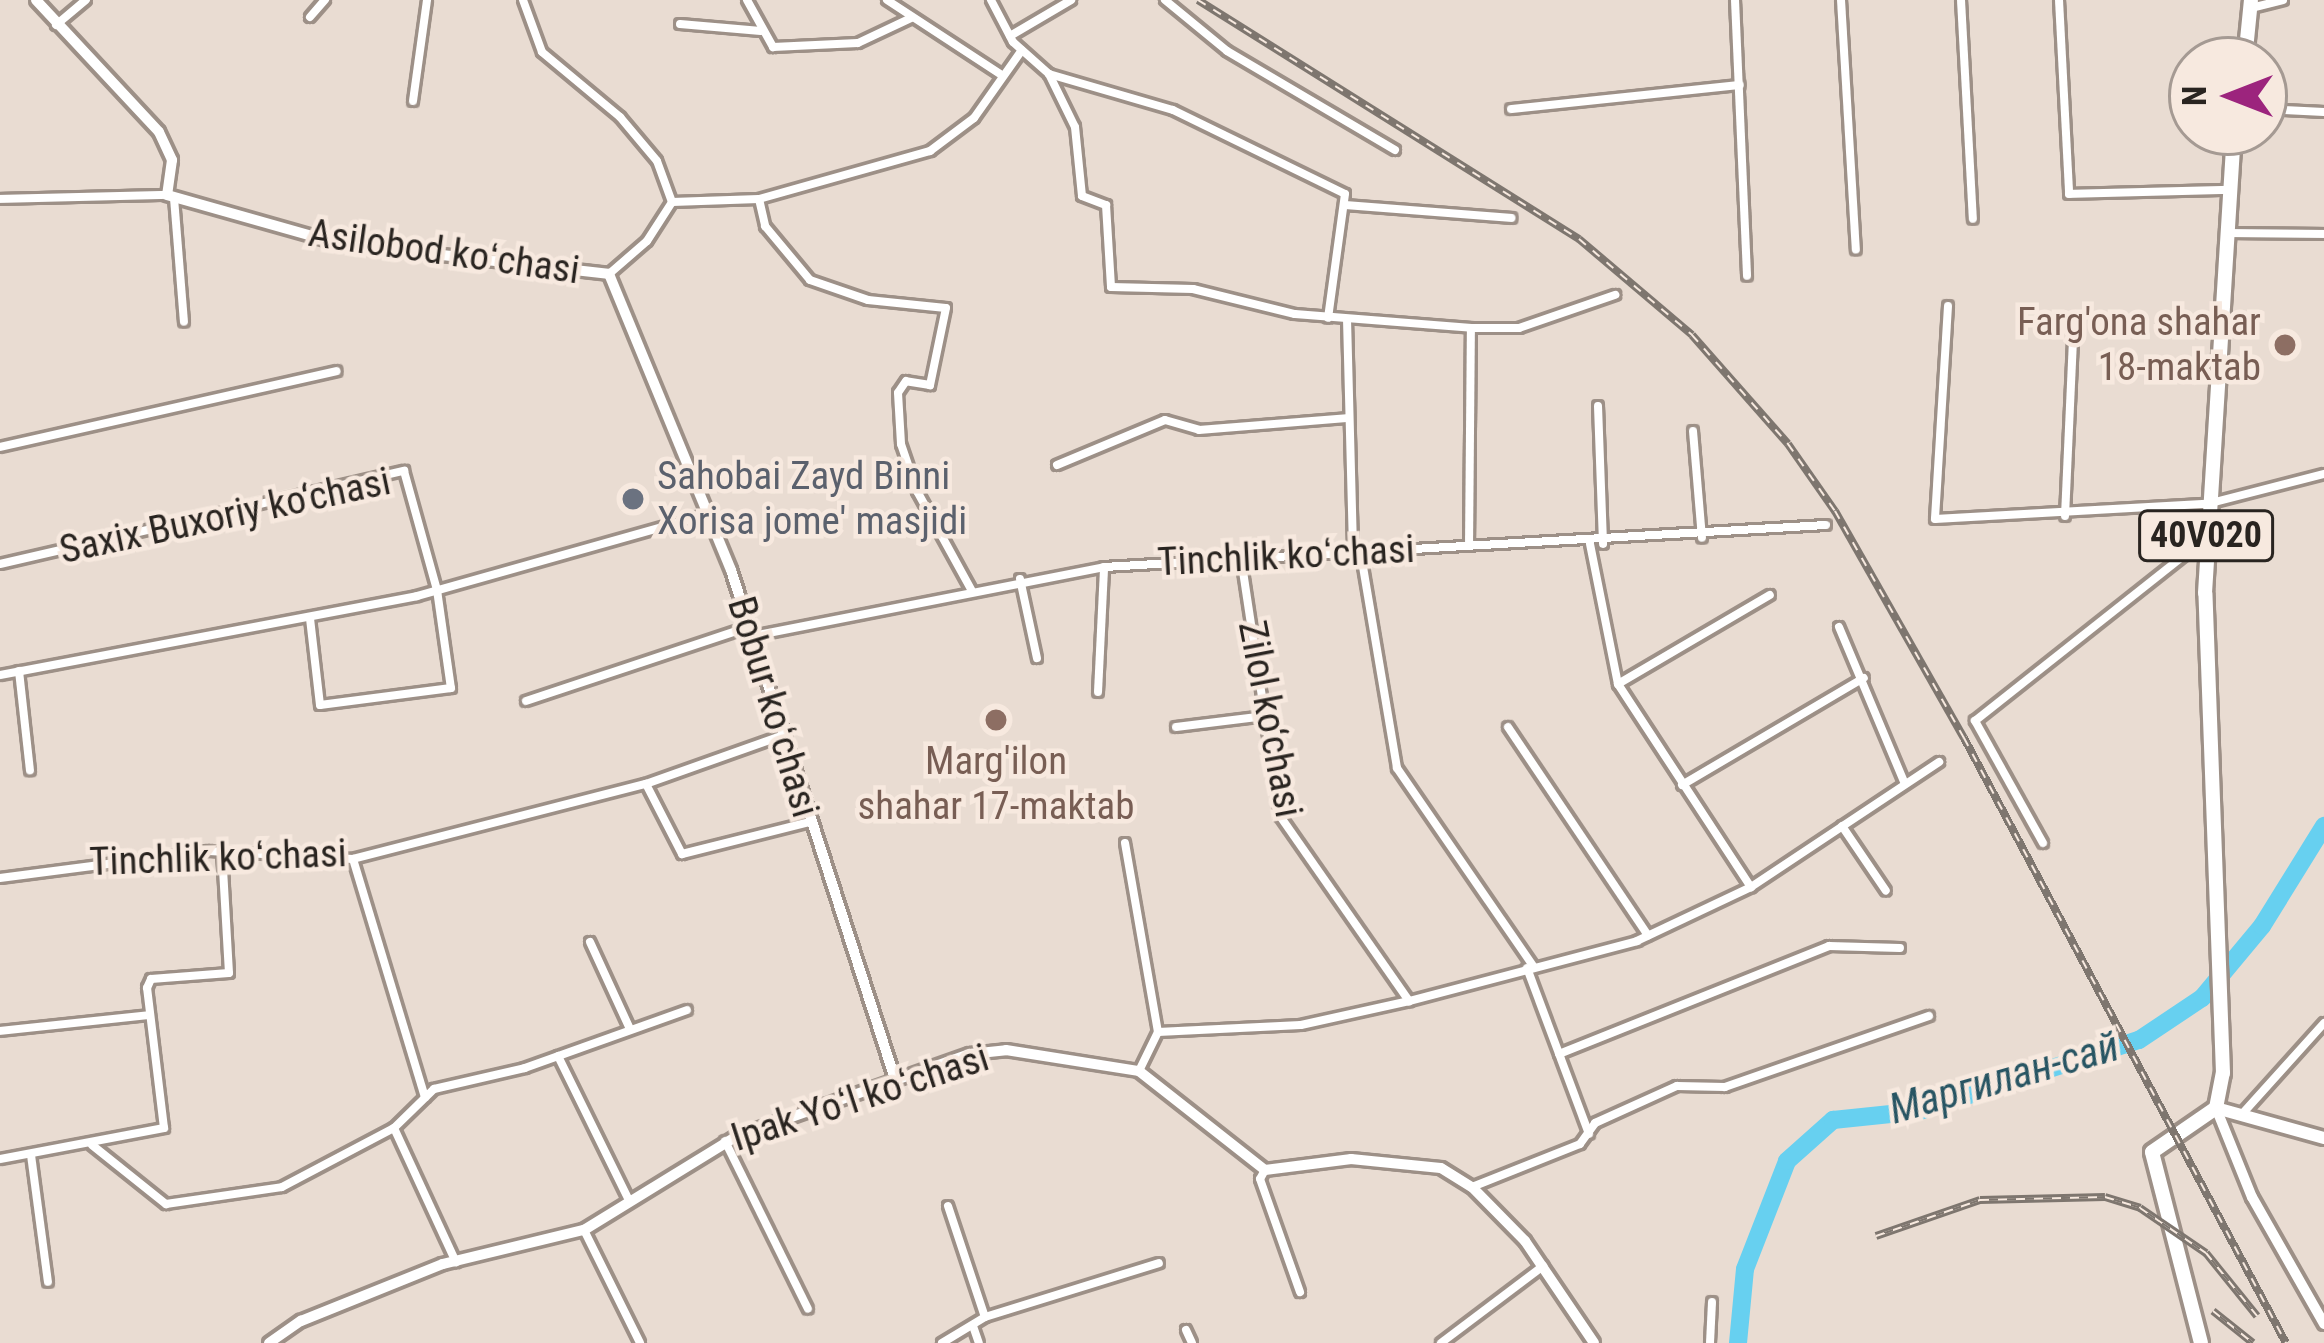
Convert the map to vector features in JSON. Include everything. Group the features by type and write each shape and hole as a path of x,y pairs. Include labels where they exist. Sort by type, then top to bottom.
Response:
{"main road":[{"path":"2248,36 2251,4"},
{"name":"40V020","path":"2216,1108 2223,1073 2214,942 2206,504 2232,156"},
{"path":"2201,1343 2155,1188 2152,1152 2159,1141 2216,1108 2324,1138"}],"street":[{"path":"36,0 159,132 172,160 171,196 184,322"},
{"path":"56,25 86,0"},
{"path":"310,17 325,0"},
{"path":"413,100 427,0"},
{"path":"523,0 542,52 620,117 657,161 672,202 758,199 930,151 974,118 1000,74 1022,50"},
{"path":"747,0 773,47 858,44 911,18"},
{"path":"887,0 1000,74"},
{"path":"991,0 1010,36 1049,74 1075,128 1082,196 1106,205 1108,284 1193,289 1328,318 1471,328 1519,328 1615,296"},
{"path":"1010,36 1072,0"},
{"path":"1165,0 1228,51 1394,150"},
{"path":"1735,0 1748,276"},
{"path":"1841,0 1856,250"},
{"path":"1961,0 1973,219"},
{"path":"2059,0 2068,194 2228,190"},
{"path":"2251,4 2283,0"},
{"path":"680,24 763,31"},
{"path":"1049,74 1173,110 1283,171 1338,189 1346,205 1328,318"},
{"path":"1511,109 1740,85"},
{"path":"2288,110 2324,112"},
{"name":"Asilobod koʻchasi","path":"0,199 171,196 337,243 609,274 646,241 672,202"},
{"path":"758,199 765,226 810,280 868,300 946,308 930,385 906,381 898,392 901,444 973,591"},
{"path":"1346,205 1511,218"},
{"path":"2223,233 2324,234"},
{"name":"Bobur koʻchasi","path":"609,274 710,514 895,1079"},
{"path":"1948,307 1935,519 2066,516 2206,504 2324,474"},
{"path":"1347,319 1347,418 1356,550 1397,768 1530,967 1589,1135"},
{"path":"2066,516 2074,320"},
{"path":"1468,546 1471,328"},
{"path":"0,446 337,371"},
{"path":"1598,406 1603,544"},
{"path":"1058,465 1165,419 1198,430 1347,418"},
{"path":"1693,431 1702,538"},
{"name":"Saxix Buxoriy ko‘chasi","path":"0,564 404,471 437,590"},
{"path":"0,675 310,619 437,590 710,514"},
{"name":"Tinchlik koʻchasi","path":"526,701 750,631 1104,567 1356,550 1603,544 1826,525"},
{"path":"2043,843 1976,721 2206,538"},
{"path":"1590,544 1618,684 1751,887"},
{"name":"Zilol ko‘chasi","path":"1241,559 1280,816 1409,1001"},
{"path":"1098,692 1104,567"},
{"path":"1020,580 1036,658"},
{"path":"310,619 320,705 451,688 437,590"},
{"path":"1618,684 1770,595"},
{"path":"1839,627 1864,677 1905,784"},
{"path":"19,671 30,770"},
{"path":"1682,785 1864,677"},
{"path":"1176,728 1265,716"},
{"path":"1508,727 1648,935"},
{"name":"Tinchlik koʻchasi","path":"0,878 80,862 222,851 353,859 646,784 781,736"},
{"path":"1158,1032 1301,1025 1409,1001 1648,935 1751,887 1940,762"},
{"path":"646,784 682,854 808,822"},
{"path":"1842,826 1886,891"},
{"path":"1125,844 1158,1032 1139,1071"},
{"path":"0,1159 164,1128 149,1015 151,979 231,970 222,851"},
{"path":"353,859 425,1097"},
{"path":"590,942 630,1029"},
{"path":"1559,1054 1829,946 1900,948"},
{"path":"92,1145 166,1204 304,1180 394,1128 425,1097 687,1010"},
{"path":"0,1030 149,1015"},
{"path":"1472,1187 1589,1135 1595,1123 1677,1086 1725,1087 1929,1016"},
{"path":"2243,1113 2324,1023"},
{"name":"Ipak Yoʻl koʻchasi","path":"269,1343 301,1321 456,1262 584,1230 628,1198 725,1142 895,1079 1006,1050 1139,1071 1265,1170"},
{"path":"558,1056 628,1198"},
{"path":"2216,1108 2252,1197 2324,1324"},
{"path":"394,1128 456,1262"},
{"path":"725,1142 808,1310"},
{"path":"31,1155 48,1282"},
{"path":"1300,1292 1260,1179 1265,1170 1352,1159 1441,1168 1472,1187 1545,1265 1594,1343"},
{"path":"948,1206 985,1317"},
{"path":"584,1230 640,1343"},
{"path":"942,1343 985,1317 1159,1264"},
{"path":"1441,1343 1545,1265"},
{"path":"1710,1343 1712,1302"},
{"path":"973,1326 979,1343"},
{"path":"1186,1330 1192,1343"}],"waterway":[{"name":"Маргилан-сай","path":"1738,1343 1745,1269 1787,1161 1833,1120 1920,1111 2139,1040 2202,998 2262,926 2324,826"}],"railway":[{"path":"1198,0 1579,239 1692,335 1788,444 1835,511 1964,738 2286,1343"},
{"path":"1876,1236 1980,1200 2105,1197 2140,1208 2206,1253 2257,1316"},
{"path":"2213,1311 2253,1343"}],"place":[{"name":"Farg'ona shahar 18-maktab","path":"2285,345"},
{"name":"Sahobai Zayd Binni Xorisa jome' masjidi","path":"633,499"},
{"name":"Marg'ilon shahar 17-maktab","path":"996,720"}]}
